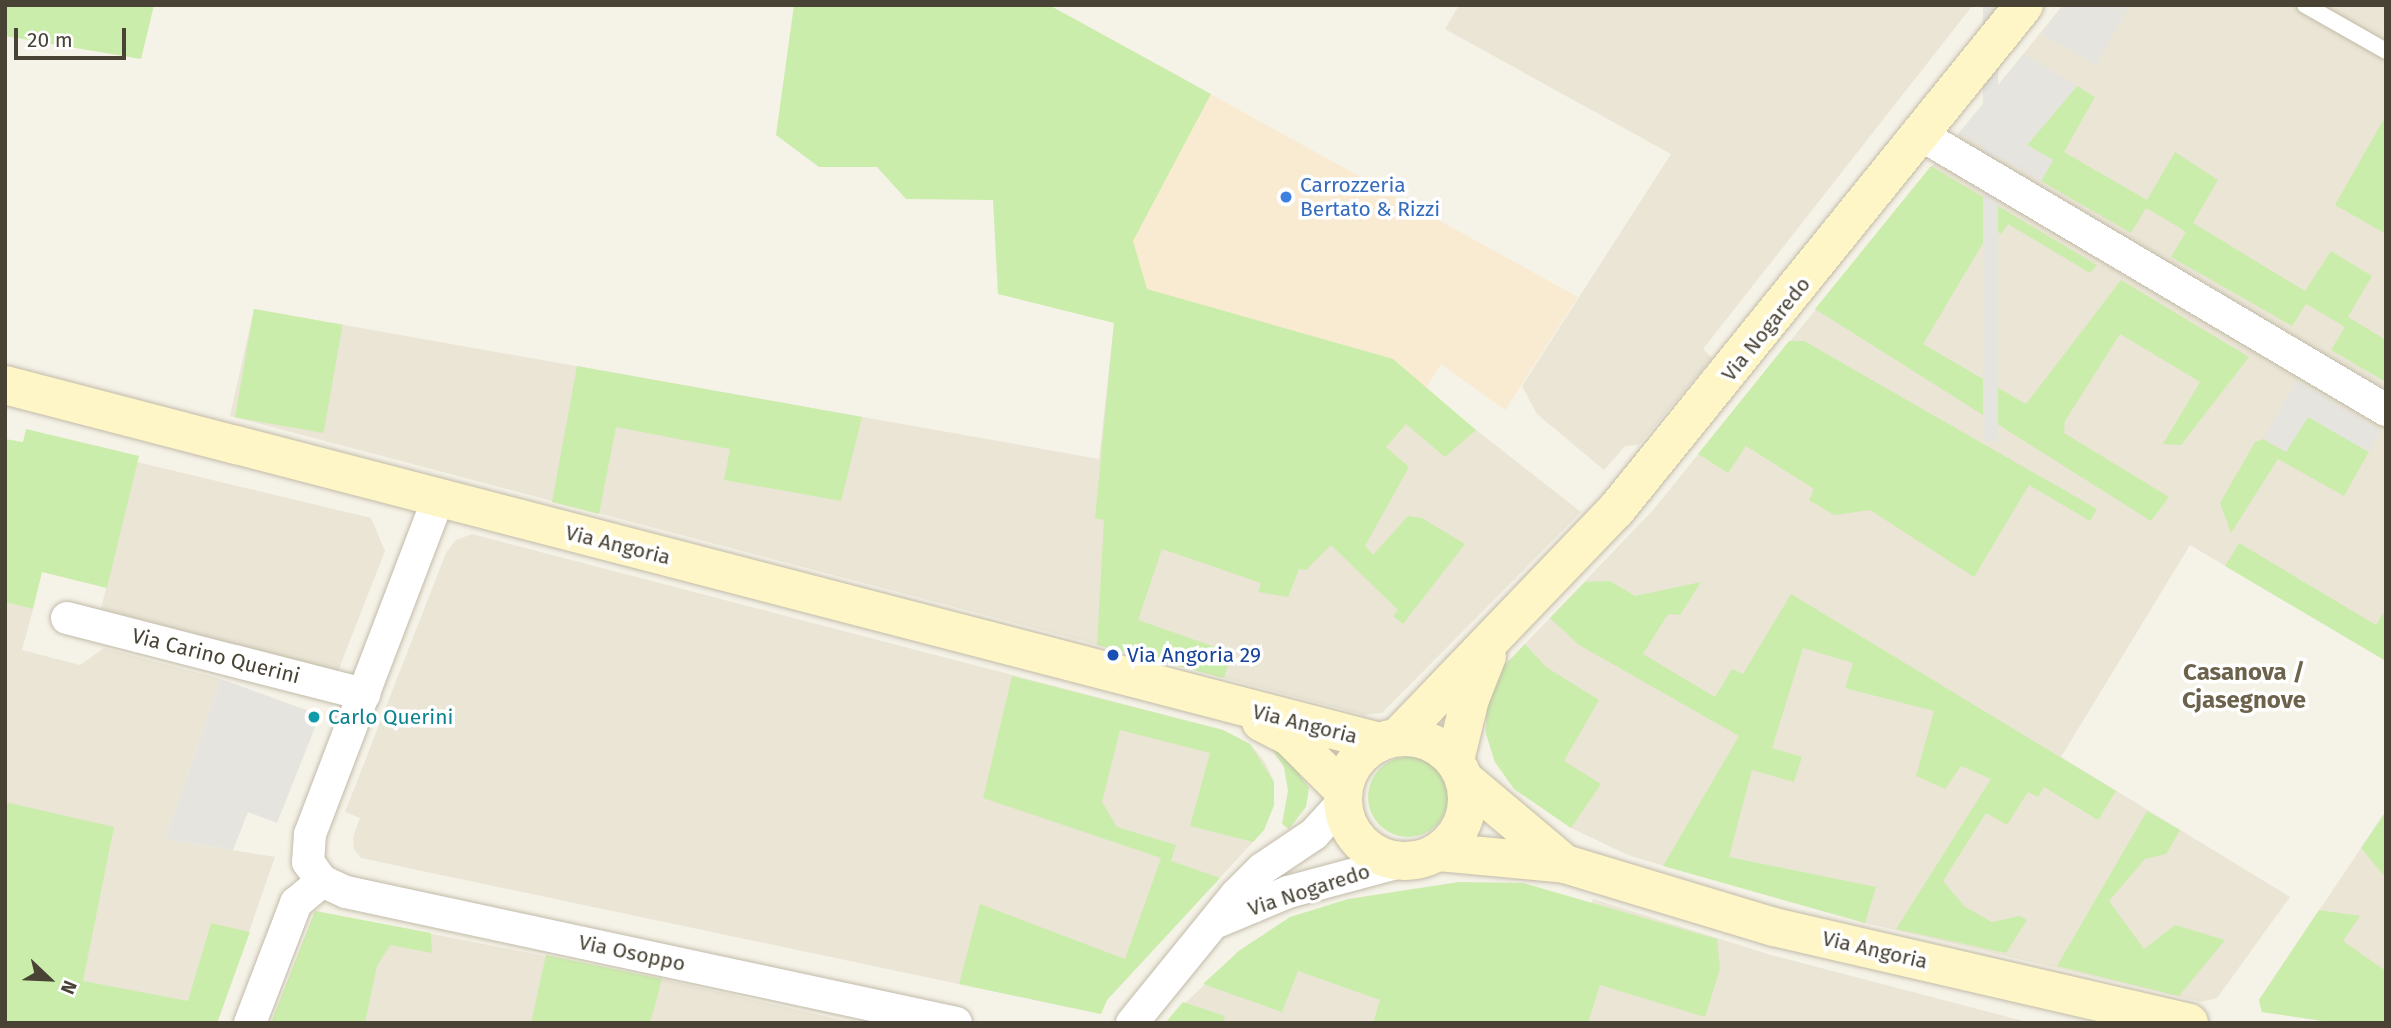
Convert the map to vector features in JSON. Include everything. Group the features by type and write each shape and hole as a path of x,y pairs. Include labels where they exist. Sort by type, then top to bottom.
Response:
{"street":[{"name":"Via Nogaredo","path":"1389,739 1493,641 1616,510 1923,136 2024,5"},
{"path":"1923,136 2386,410"},
{"name":"Via Angoria","path":"5,385 1231,706 1389,739"},
{"path":"250,1023 296,903 318,877 308,862 310,834 438,499"},
{"name":"Via Carino Querini","path":"67,618 364,694"},
{"name":"Via Nogaredo","path":"1460,770 1470,699 1493,641"},
{"name":"Via Angoria","path":"1231,706 1290,737 1343,796"},
{"path":"1389,739 1440,746 1460,770 1464,821 1439,852 1400,862 1363,846 1350,830 1343,796 1361,754 1389,739"},
{"name":"Via Angoria","path":"1460,770 1565,864"},
{"name":"Via Nogaredo","path":"1132,1023 1262,869 1314,834 1343,796"},
{"name":"Via Angoria","path":"1439,852 1565,864 1774,927 2189,1023"},
{"name":"Via Nogaredo","path":"1219,921 1289,892 1400,862"},
{"name":"Via Osoppo","path":"318,877 346,892 956,1023"}],"lane":[{"path":"2305,5 2386,51"}],"shaded area":[{"path":"1049,5 1578,297 1505,410 1441,364 1425,390 1404,370 1021,276"},
{"path":"1459,5 1973,5 1703,349 1712,358 1639,445 1625,446 1604,470 1537,414 1522,386 1671,154 1445,29"},
{"path":"1983,5 1998,5 1998,441 1983,441"},
{"path":"2063,5 2386,5 2386,661 2190,545 2061,757 2290,897 2217,998 2201,1002 1865,923 1630,856 1571,828 1514,789 1495,762 1486,734 1501,669 1653,510"},
{"path":"2063,5 2130,5 2096,65 2042,34"},
{"path":"2024,54 2077,86 2027,145 2053,160 2041,181 1959,133"},
{"path":"254,309 1099,459 1114,323 1425,390 1581,512 1382,713 1364,715 230,416"},
{"path":"2297,381 2381,431 2369,452 2308,417 2286,452 2263,439"},
{"path":"137,462 371,518 385,551 338,671 101,609"},
{"path":"472,534 1223,730 1250,744 1265,762 1274,782 1274,805 1264,830 1107,1000 1101,1014 361,858 354,849 353,837 360,818 345,812 446,553 456,540"},
{"path":"5,602 33,609 22,650 80,665 104,648 221,679 165,839 275,857 217,1023 5,1023"},
{"path":"221,679 320,715 277,823 248,812 233,850 165,839"},
{"path":"2386,811 2386,1023 2337,1023 2262,1012 2259,1000"},
{"path":"1593,899 1771,955 2031,1023 1548,1023"},
{"path":"315,911 662,979 855,1023 271,1023"},
{"path":"1240,950 1381,1000 1373,1023 1165,1023"}],"green space":[{"path":"5,5 154,5 141,59 5,36"},
{"path":"794,5 1049,5 1211,94 1133,241 1147,289 1393,359 1476,430 1445,457 1406,424 1386,447 1409,467 1365,546 1373,555 1408,516 1422,518 1465,544 1403,624 1393,616 1398,610 1331,545 1306,570 1299,569 1288,597 1258,592 1261,583 1162,549 1138,620 1232,653 1224,678 1097,645 1104,520 1095,518 1114,323 998,294 993,200 906,199 877,167 819,167 776,135"},
{"path":"2077,86 2095,97 2064,152 2147,200 2175,152 2218,180 2193,223 2305,291 2331,251 2372,276 2348,317 2386,340 2386,382 2331,350 2345,327 2306,304 2292,326 2171,257 2186,232 2167,220 2146,208 2131,233 2041,181 2053,160 2027,145"},
{"path":"2386,115 2386,234 2335,205"},
{"path":"1931,166 2097,265 2090,273 2008,224 2001,234 1992,228 1923,344 2026,404 2121,280 2249,357 2181,445 2163,444 2200,382 2120,334 2065,421 2064,433 2169,497 2151,521 1815,309"},
{"path":"254,309 343,325 324,433 235,417"},
{"path":"1789,341 1804,341 2097,509 2090,521 2029,485 1974,577 1870,510 1834,515 1809,500 1814,489 1746,446 1728,473 1698,454"},
{"path":"577,366 862,417 841,501 724,480 730,449 616,427 599,514 552,502"},
{"path":"2307,416 2369,452 2344,496 2278,459 2231,533 2220,503 2255,442 2263,439 2286,452"},
{"path":"26,429 139,456 107,588 42,572 33,609 5,602 5,439 23,442"},
{"path":"2239,543 2376,625 2386,609 2386,661 2225,566"},
{"path":"1610,581 1635,596 1701,582 1680,615 1668,614 1643,654 1715,697 1732,669 1743,674 1791,594 2116,791 2098,820 2044,787 2038,797 2028,792 2007,825 1986,813 1943,881 1965,907 1992,922 2020,916 2027,920 2006,953 1896,929 1991,779 1961,766 1945,789 1916,776 1934,711 1845,688 1853,663 1803,648 1772,748 1802,757 1794,782 1752,770 1729,857 1876,887 1865,923 1663,866 1739,736 1579,645 1550,618 1585,582"},
{"path":"1525,644 1546,667 1599,700 1564,761 1601,784 1571,828 1514,789 1495,762 1486,734 1487,700 1501,669"},
{"path":"1012,676 1223,730 1250,744 1274,782 1274,805 1264,830 1253,842 1190,826 1210,753 1120,730 1102,802 1117,827 1176,845 1171,861 1220,878 1107,1000 1101,1014 959,984 980,904 1125,959 1161,858 983,798"},
{"path":"1278,745 1309,788 1306,807 1289,829 1282,824 1288,791 1284,767 1272,750"},
{"path":"1408,757 1423,760 1436,769 1445,782 1448,797 1445,812 1436,825 1423,834 1408,837 1393,834 1380,825 1371,812 1368,797 1371,782 1380,769 1393,760"},
{"path":"5,802 114,827 83,981 188,1001 211,923 250,932 217,1023 5,1023"},
{"path":"2147,811 2180,830 2166,854 2145,859 2109,901 2144,949 2175,925 2225,940 2179,996 2057,966"},
{"path":"2386,811 2386,876 2385,877 2361,848"},
{"path":"1459,882 1523,883 1717,939 1720,969 1705,1017 1600,985 1588,1023 1373,1023 1380,1000 1298,971 1282,1012 1203,984 1240,950 1290,917 1348,899"},
{"path":"2319,910 2360,916 2343,941 2386,971 2386,1023 2337,1023 2262,1012 2259,1000"},
{"path":"315,911 431,933 432,953 390,945 377,966 365,1023 271,1023"},
{"path":"546,955 662,979 650,1023 531,1023"},
{"path":"1183,1002 1225,1016 1223,1023 1165,1023"}],"place":[{"name":"Carrozzeria Bertato & Rizzi","path":"1286,197"},
{"name":"Via Angoria 29","path":"1113,655"},
{"name":"Carlo Querini","path":"314,717"}],"district":[{"name":"Casanova / Cjasegnove","path":"2244,687"}]}
